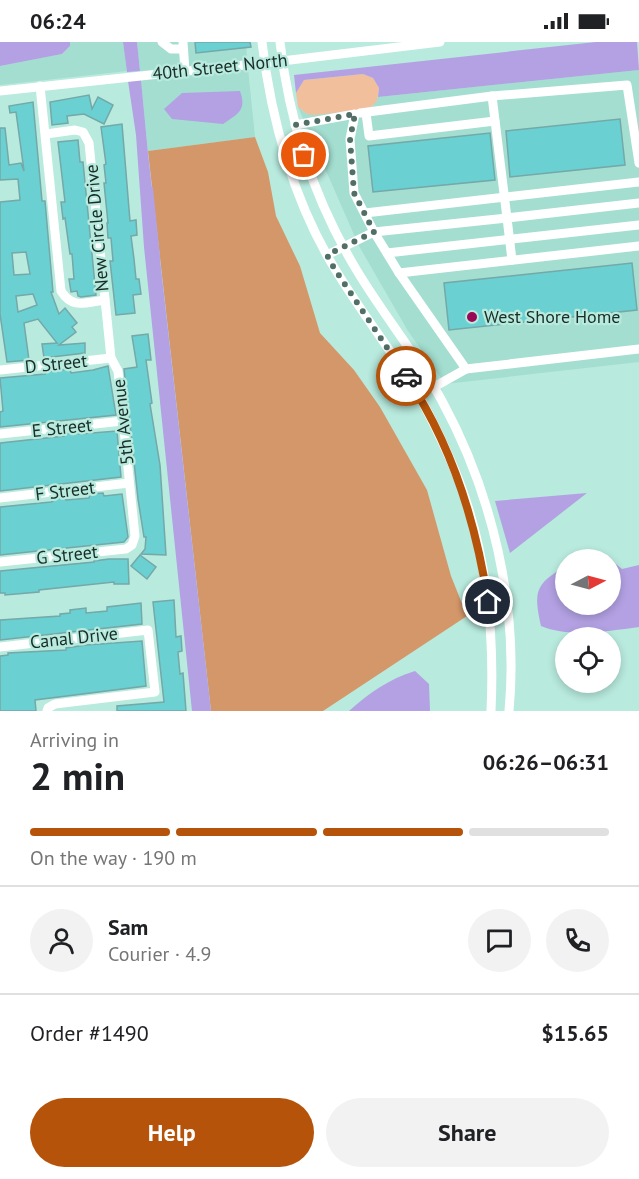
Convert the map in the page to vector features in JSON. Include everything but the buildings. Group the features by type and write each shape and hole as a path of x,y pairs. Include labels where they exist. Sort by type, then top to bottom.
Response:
{"street":[{"path":"162,42 171,49 183,45 185,71"},
{"path":"262,42 264,63 284,151 312,226 334,268 413,386 442,442 464,495 482,564 488,602 492,668 491,711"},
{"path":"280,42 295,125 322,204 369,290 434,387 474,470 496,547 504,588 511,672 509,711"},
{"path":"340,42 342,54"},
{"name":"40th Street North","path":"0,91 440,42"},
{"path":"295,125 355,114 492,96 627,85 639,163"},
{"name":"New Circle Drive","path":"40,86 61,291 73,304 105,300 89,143 83,132 75,130 46,134"},
{"path":"492,96 512,260"},
{"path":"366,113 369,136 495,121"},
{"path":"355,114 350,139 354,193 399,273 466,369"},
{"path":"365,213 639,182"},
{"path":"327,255 343,245 374,232 639,203"},
{"path":"387,253 639,225"},
{"path":"399,273 639,246"},
{"name":"5th Avenue","path":"105,300 111,358 117,371 123,421 135,536 132,545"},
{"path":"434,387 466,369 639,349"},
{"name":"D Street","path":"0,370 111,358"},
{"name":"E Street","path":"0,434 123,421"},
{"name":"F Street","path":"0,498 129,483"},
{"name":"G Street","path":"0,562 126,549 132,545"},
{"name":"Canal Drive","path":"0,647 148,630 155,692 55,704 47,711"}],"shaded area":[{"path":"0,42 70,42 70,46 62,54 0,66"},
{"path":"70,42 123,42 127,71 0,85 0,66 62,54 70,46"},
{"path":"123,42 137,42 140,71 127,72"},
{"path":"137,42 246,42 247,60 140,71"},
{"path":"596,42 637,42 639,70 378,97 379,88 373,78 363,74 304,80 296,93 294,75"},
{"path":"248,69 255,137 148,151 141,80"},
{"path":"639,70 639,362 445,384 408,331 359,246 298,107 307,114 372,107 378,97"},
{"path":"363,74 373,78 379,88 377,101 369,109 315,115 307,114 298,107 296,93 304,80"},
{"path":"141,80 211,711 192,711 144,247 136,135 128,81"},
{"path":"240,91 242,107 240,111 223,124 172,119 164,109 182,93"},
{"path":"255,137 268,172 276,216 300,266 320,333 354,370 380,407 427,490 451,576 467,616 323,711 211,711 148,151"},
{"path":"587,493 510,553 495,501"},
{"path":"639,565 639,627 621,629 621,627 555,627 555,630 541,626 537,597 542,584 555,573 555,615 621,615 621,568"},
{"path":"415,671 429,684 430,711 349,711 380,687"}],"waterway":[{"path":"152,188 159,257"}],"way so far":[{"path":"304,155 295,125 355,114 350,139 354,193 374,232 343,245 327,255 406,376"}],"place":[{"name":"West Shore Home","path":"472,317"}],"route":[{"path":"406,376 434,424 464,495 475,532 488,602"}]}
